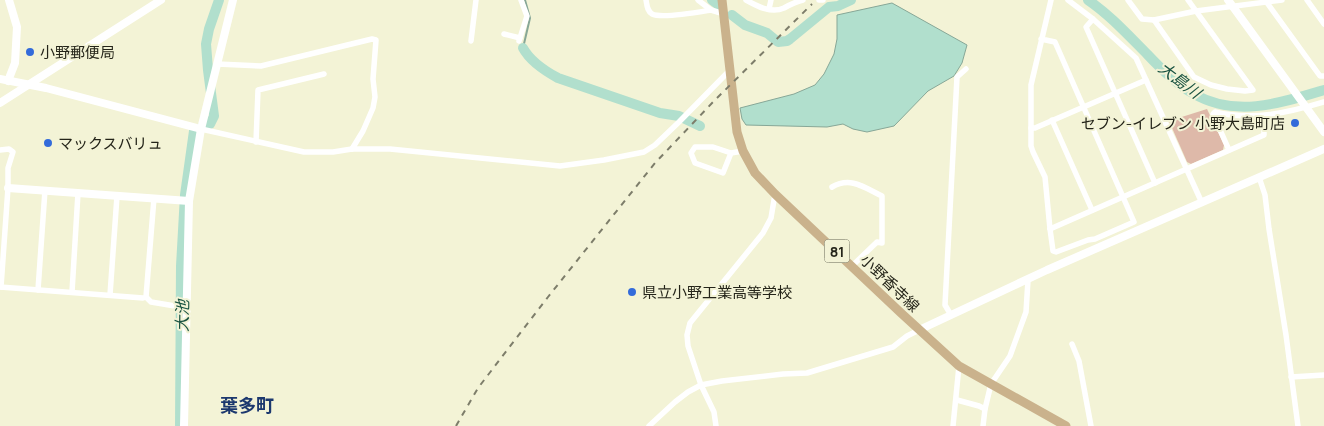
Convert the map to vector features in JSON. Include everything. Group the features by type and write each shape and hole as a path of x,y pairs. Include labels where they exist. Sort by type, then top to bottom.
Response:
{"main road":[{"name":"小野香寺線","path":"722,0 738,132 743,151 755,173 775,194 959,366 1057,423 1066,426"}],"street":[{"path":"9,0 17,27 15,63 4,80 56,90 201,129 304,152 390,149 560,166 604,160 644,152 655,145 730,70"},
{"path":"0,103 161,0"},
{"path":"184,426 190,201 201,129 233,0"},
{"path":"471,41 476,0"},
{"path":"504,34 520,40 527,16 521,0"},
{"path":"646,0 648,10 653,14 672,15 711,10"},
{"path":"698,0 711,10 724,14"},
{"path":"746,0 759,7 776,10 803,0"},
{"path":"769,9 771,0"},
{"path":"1041,39 1055,42 1134,222 1095,239 1056,252 1053,250 1045,177 1031,146 1030,85 1041,39 1051,0"},
{"path":"1068,0 1093,19 1136,58 1202,203"},
{"path":"1128,0 1142,19 1154,20 1282,0"},
{"path":"1154,20 1194,77 1227,89 1252,90 1188,0"},
{"path":"1228,0 1324,132"},
{"path":"1306,0 1324,24"},
{"path":"1266,1 1320,76 1324,76"},
{"path":"1093,19 1086,27 1154,183"},
{"path":"217,64 261,66 372,39 376,40 373,79 376,97 374,108 352,149"},
{"path":"951,315 945,305 957,77 966,69"},
{"path":"256,142 258,90 324,74"},
{"path":"1031,128 1035,128 1146,80"},
{"path":"1229,150 1213,114 1215,112 1249,117 1264,116 1324,102"},
{"path":"1050,229 1264,134 1264,116"},
{"path":"1052,120 1092,210"},
{"path":"731,152 723,173 695,163 692,153 695,147 713,147 731,152 743,151"},
{"path":"0,150 10,149 13,152 8,168 8,188 3,214 1,287 146,297"},
{"path":"649,426 675,402 701,385 722,380 807,373 893,347 907,336 951,315 1324,149"},
{"path":"1258,177 1265,196 1298,426"},
{"path":"832,187 841,182 860,184 882,196 882,243 877,242 852,266"},
{"path":"8,188 190,201"},
{"path":"38,290 45,190"},
{"path":"72,292 78,193"},
{"path":"716,426 714,412 701,385 688,346 687,335 690,323 764,234 770,218 775,194"},
{"path":"110,295 118,196"},
{"path":"154,198 146,297 151,302 186,308"},
{"path":"983,426 991,384 1010,356 1026,312 1028,280"},
{"path":"1072,344 1079,361 1091,426"},
{"path":"953,426 959,366"},
{"path":"1291,377 1324,375"},
{"path":"957,400 985,409"}],"shaded area":[{"path":"892,3 967,45 962,63 954,76 928,91 894,126 867,132 853,129 843,124 827,127 746,125 742,119 740,108 794,94 815,85 824,74 834,54 837,39 837,15"},
{"path":"1207,109 1224,145 1223,150 1191,164 1187,162 1169,121"}],"waterway":[{"name":"大池","path":"180,426 181,266 185,195 194,131 210,124 214,116 206,44 219,0"},
{"path":"523,48 530,18 525,0"},
{"name":"大島川","path":"712,0 720,6"},
{"name":"大島川","path":"732,15 745,25 767,33 778,42 787,41 829,7 838,6 851,0"},
{"name":"大島川","path":"1088,0 1111,19 1175,81 1187,90 1210,101 1242,107 1259,106 1324,90"},
{"path":"523,48 538,65 558,78 660,113 679,116 700,126"}],"railway":[{"path":"456,426 478,388 655,163 714,101 812,4"}],"place":[{"name":"小野郵便局","path":"30,52"},
{"name":"セブン-イレブン 小野大島町店","path":"1295,123"},
{"name":"マックスバリュ","path":"48,143"},
{"name":"県立小野工業高等学校","path":"632,292"}],"district":[{"name":"葉多町","path":"247,405"}]}
